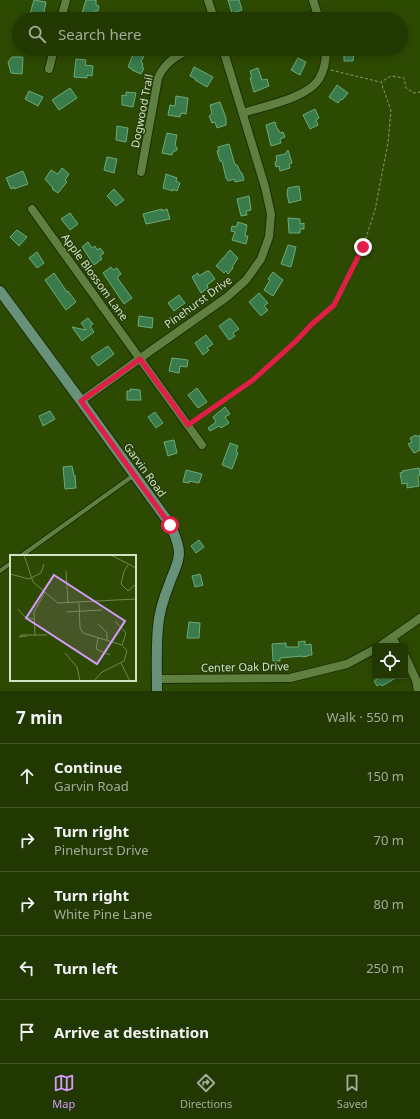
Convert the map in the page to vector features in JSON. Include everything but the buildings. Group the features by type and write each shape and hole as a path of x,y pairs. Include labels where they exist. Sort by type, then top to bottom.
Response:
{"street":[{"path":"63,12 66,0"},
{"path":"208,0 212,12"},
{"path":"313,0 317,12"},
{"path":"49,69 52,56"},
{"name":"Dogwood Trail","path":"141,172 158,78 161,71 175,56"},
{"name":"Pinehurst Drive","path":"81,401 227,297 246,280 261,259 268,237 271,214 265,187 225,56"},
{"path":"243,113 304,93 312,88 319,81 324,68 325,56"},
{"name":"Apple Blossom Lane","path":"32,209 202,444"},
{"name":"Garvin Road","path":"0,291 170,524 178,544 179,554 177,563 160,611 158,627 157,691"},
{"path":"384,643 420,618"},
{"path":"392,638 396,643"},
{"name":"Center Oak Drive","path":"157,679 290,678 347,664 372,651"},
{"path":"408,663 416,680 418,691"}],"lane":[{"path":"22,555 134,474"},
{"path":"0,572 10,564"}],"path":[{"path":"324,68 381,82 391,76 404,78 406,88 414,93 420,92"},
{"path":"188,425 253,380 334,305 363,247 375,210 388,143 391,111 381,82"}],"route":[{"path":"170,525 81,401 140,359 188,425 253,380 334,305 363,247"}]}
